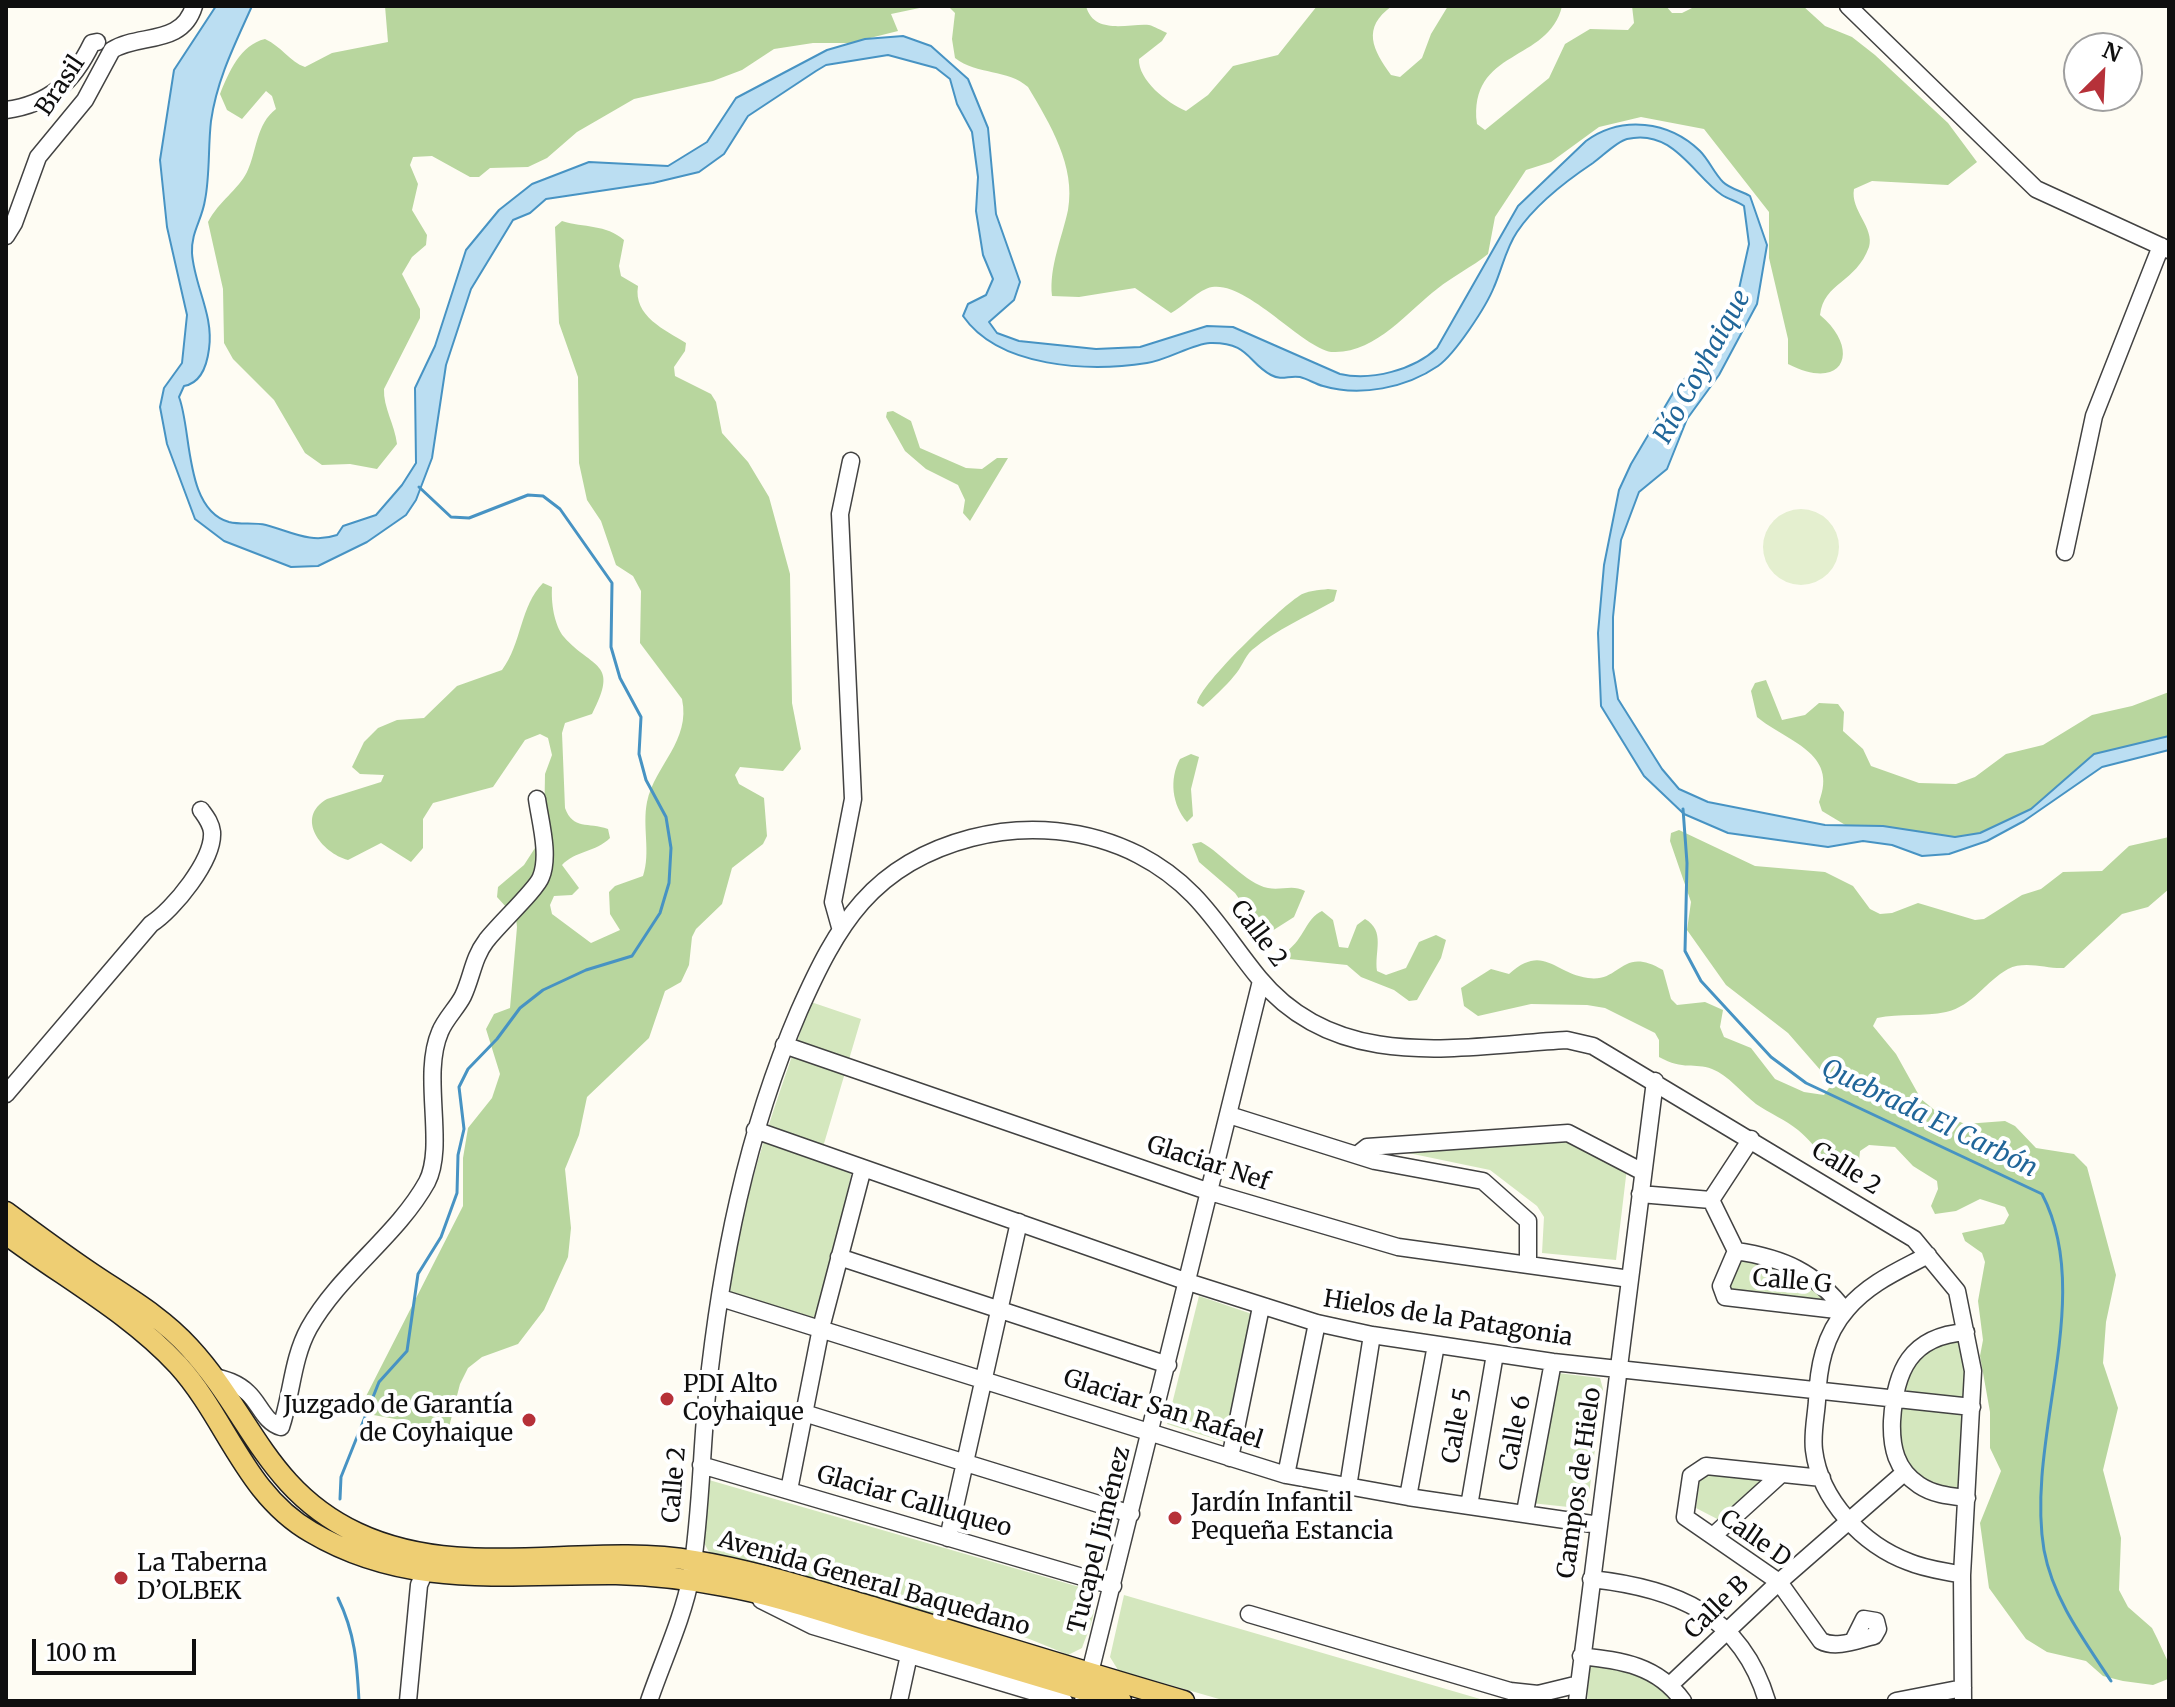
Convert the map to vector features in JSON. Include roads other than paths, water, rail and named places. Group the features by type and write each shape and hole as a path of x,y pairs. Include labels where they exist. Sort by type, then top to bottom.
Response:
{"main road":[{"name":"Avenida General Baquedano","path":"6,1212 153,1313 191,1348 270,1464 311,1504 332,1520 428,1564"},
{"name":"Avenida General Baquedano","path":"6,1234 160,1347 195,1387 247,1472 288,1517 312,1533 351,1551 428,1564 651,1556 726,1586 823,1611 1121,1701"},
{"name":"Avenida General Baquedano","path":"691,1570 784,1581 1088,1692 1184,1701"}],"street":[{"name":"Brasil","path":"6,236 14,223 38,157 85,100 112,50 176,31 192,15 194,6"},
{"path":"1848,6 2036,189 2165,248 2094,416 2065,552"},
{"path":"6,110 21,108 77,75 92,43 97,42"},
{"path":"840,927 833,902 853,799 840,514 851,461"},
{"path":"211,1376 238,1385 251,1395 267,1418 281,1427 290,1379 307,1331 328,1298 416,1198 429,1178 434,1151 430,1094 439,1033 463,995 473,961 487,940 541,878 544,863 537,799"},
{"path":"6,1094 151,924 166,915 190,884 211,843 211,823 201,810"},
{"name":"Calle 2","path":"649,1701 691,1570 721,1298 737,1196 755,1130 784,1045 820,960 840,927 879,885 936,850 1001,831 1061,831 1120,846 1173,876 1216,917 1261,981 1308,1020 1355,1042 1390,1049 1576,1041 1613,1055 1914,1239 1957,1291 1973,1371 1962,1575 1963,1694"},
{"name":"Tucapel Jiménez","path":"1088,1692 1261,981"},
{"name":"Glaciar Nef","path":"784,1045 1210,1192 1398,1247 1630,1279"},
{"name":"Campos de Hielo","path":"1578,1693 1655,1081"},
{"path":"1229,1115 1416,1171 1483,1181 1528,1221 1528,1265"},
{"name":"Hielos de la Patagonia","path":"755,1130 1188,1282 1317,1323 1372,1335 1553,1362 1972,1407"},
{"path":"1357,1155 1367,1147 1549,1132 1581,1138 1643,1172"},
{"path":"1711,1200 1751,1139"},
{"path":"789,1490 821,1328 863,1168"},
{"path":"1640,1194 1711,1200"},
{"path":"1711,1200 1736,1251"},
{"path":"948,1538 1019,1222"},
{"name":"Calle G","path":"1736,1251 1776,1257 1829,1290 1845,1311 1725,1297 1721,1286 1736,1251"},
{"path":"1928,1255 1872,1284 1845,1311 1821,1360 1814,1448 1822,1478 1849,1521 1872,1542 1898,1558 1962,1575"},
{"path":"839,1257 1168,1365"},
{"name":"Glaciar San Rafael","path":"721,1298 1286,1475 1408,1497 1599,1525"},
{"path":"1230,1458 1261,1307"},
{"path":"1286,1475 1317,1323"},
{"path":"1966,1332 1944,1335 1915,1352 1898,1378 1893,1399 1891,1440 1905,1472 1926,1489 1967,1498"},
{"path":"1348,1487 1372,1335"},
{"path":"1408,1497 1436,1345"},
{"name":"Calle 5","path":"1469,1506 1495,1354"},
{"name":"Calle 6","path":"1525,1512 1553,1362"},
{"path":"804,1413 1131,1514"},
{"name":"Glaciar Calluqueo","path":"701,1465 1113,1586"},
{"name":"Calle D","path":"1822,1478 1779,1476 1706,1466 1691,1476 1685,1517 1779,1582 1821,1641 1829,1646 1853,1641"},
{"name":"Calle B","path":"1671,1684 1779,1582 1905,1472"},
{"path":"1714,1535 1779,1476"},
{"path":"408,1701 428,1564"},
{"path":"1591,1579 1640,1585 1672,1595 1702,1610 1727,1632 1755,1669 1767,1701"},
{"name":"Avenida General Baquedano","path":"726,1586 813,1626 1064,1701"},
{"path":"1249,1614 1510,1691 1578,1693"},
{"path":"899,1701 909,1655"},
{"path":"1581,1656 1629,1662 1671,1684 1683,1701"},
{"path":"1896,1701 1963,1694"}],"water":[{"name":"Río Coyhaique","path":"216,6 252,6 227,62 214,106 207,190 192,246 209,324 208,355 199,377 184,386 179,397 197,485 204,502 214,514 229,522 261,524 319,538 337,535 343,526 376,515 416,463 415,388 435,346 466,250 499,210 532,184 589,162 668,166 707,142 736,98 827,50 865,39 903,36 931,46 968,79 988,128 996,214 1020,282 1014,300 989,322 997,333 1019,341 1096,349 1140,347 1207,326 1233,327 1340,374 1365,376 1392,372 1428,356 1437,348 1518,206 1586,141 1615,127 1630,125 1645,125 1674,133 1700,151 1726,184 1750,196 1767,245 1757,304 1719,375 1687,419 1667,469 1639,492 1621,540 1613,617 1613,668 1618,699 1662,769 1679,789 1708,802 1825,825 1883,826 1955,837 1980,833 2031,809 2094,754 2169,736 2169,750 2102,767 2024,821 1987,841 1949,854 1922,856 1892,845 1863,841 1828,847 1728,833 1684,814 1644,776 1601,706 1598,633 1604,565 1619,490 1676,388 1704,359 1739,289 1749,244 1744,206 1722,195 1670,147 1643,137 1627,139 1552,194 1517,232 1490,296 1461,341 1438,366 1412,380 1367,390 1337,389 1300,377 1275,377 1233,346 1210,343 1147,363 1073,366 1022,356 999,347 979,333 963,316 968,304 986,295 993,279 983,255 976,211 978,177 972,132 957,104 950,79 936,68 888,55 826,65 816,71 748,116 724,154 699,172 653,183 546,199 530,213 513,220 471,289 446,365 432,458 416,500 406,515 367,542 318,566 291,567 224,541 195,519 167,444 160,407 164,388 182,363 187,315 167,227 160,160 174,70"}],"waterway":[{"path":"340,1499 341,1477 379,1382 407,1351 418,1274 441,1237 457,1193 458,1155 464,1129 459,1087 468,1069 497,1039 520,1008 543,990 586,970 632,956 660,913 669,883 671,848 666,817 646,780 639,754 641,717 620,678 611,647 612,583 560,509 543,496 528,495 469,518 451,517 419,487"},
{"name":"Quebrada El Carbón","path":"1683,809 1687,863 1685,951 1701,981 1771,1057 1806,1083 2042,1194 2057,1234 2062,1277 2061,1322 2043,1462 2041,1507 2044,1550 2062,1602 2111,1681"},
{"path":"338,1598 354,1648 359,1701"}],"place":[{"name":"PDI Alto Coyhaique","path":"667,1399"},
{"name":"Juzgado de Garantía de Coyhaique","path":"529,1420"},
{"name":"Jardín Infantil Pequeña Estancia","path":"1175,1518"},
{"name":"La Taberna D’OLBEK","path":"121,1578"}]}
